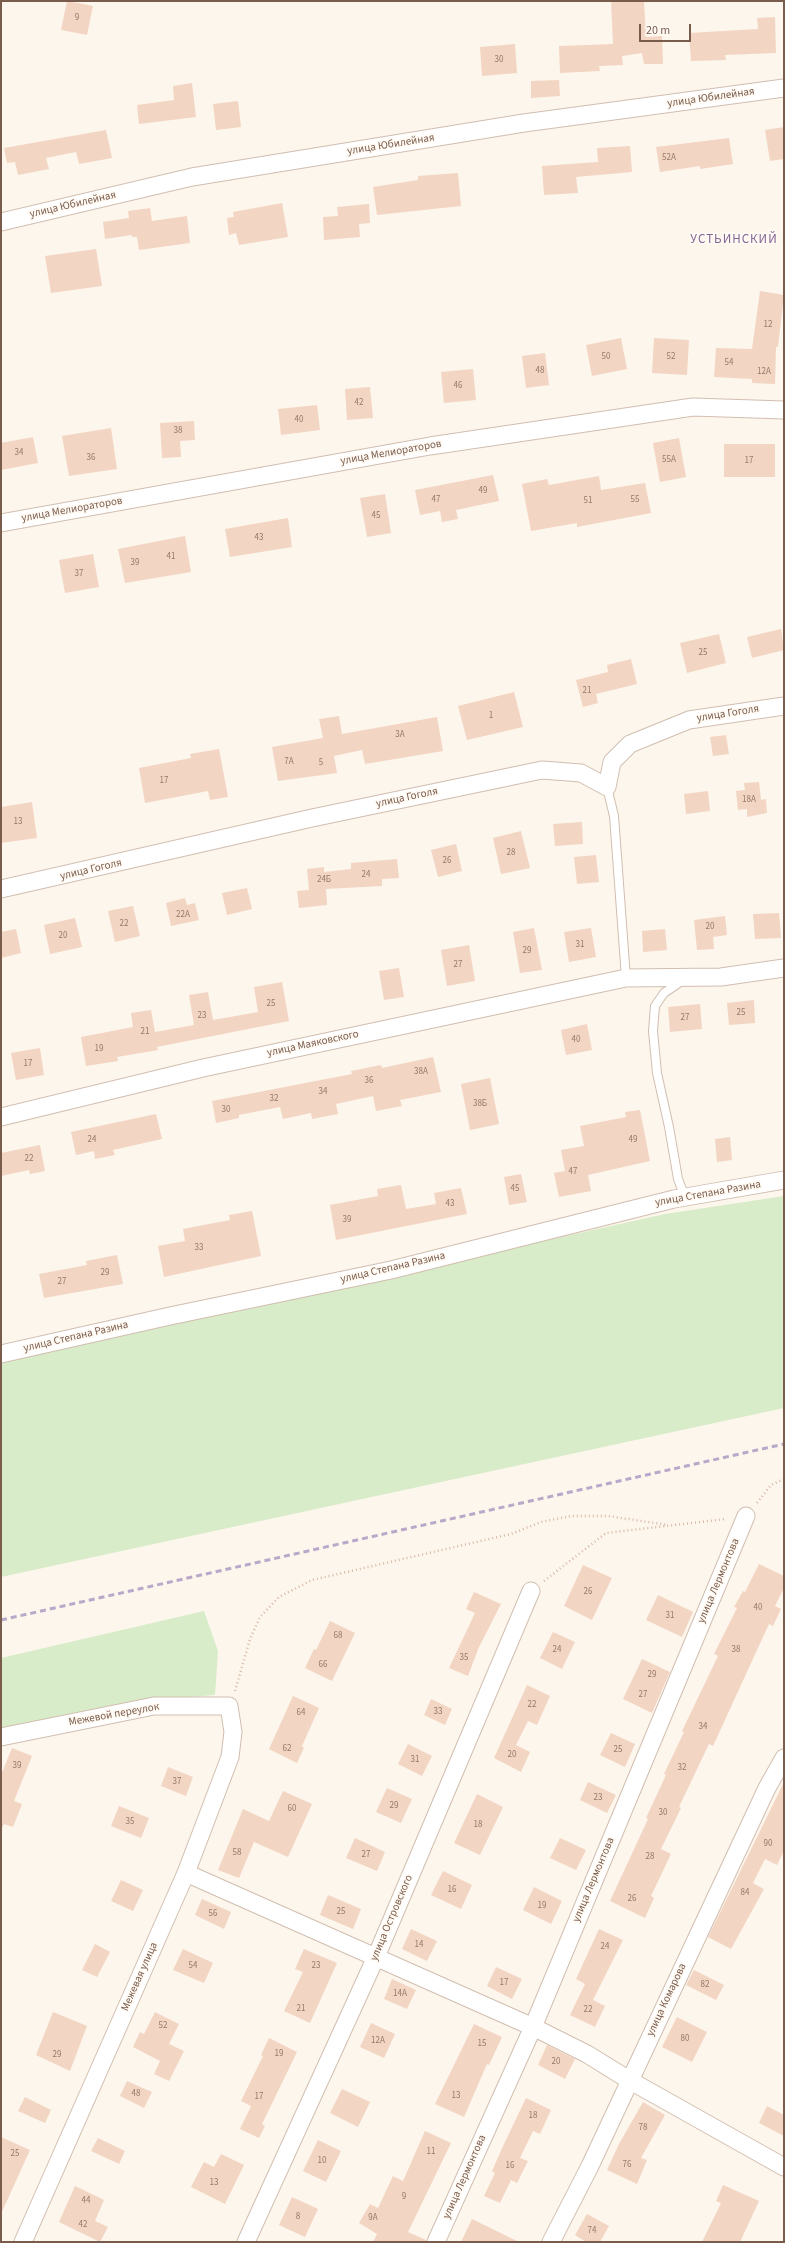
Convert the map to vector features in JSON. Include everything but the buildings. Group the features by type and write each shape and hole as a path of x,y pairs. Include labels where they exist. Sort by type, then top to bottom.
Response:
{"street":[{"name":"улица Юбилейная","path":"1,222 192,177 524,123 784,88"},
{"name":"улица Мелиораторов","path":"1,523 430,446 669,410 693,407 784,410"},
{"name":"улица Гоголя","path":"1,890 312,818 542,770 581,773 607,787 612,762 630,744 689,720 784,706"},
{"name":"улица Маяковского","path":"1,1117 218,1064 626,978 721,977 784,968"},
{"name":"улица Степана Разина","path":"1,1354 170,1316 391,1270 685,1197 784,1180"},
{"name":"улица Лермонтова","path":"436,2242 532,2027 746,1516"},
{"name":"улица Островского","path":"246,2242 376,1957 531,1591"},
{"name":"Межевой переулок","path":"1,1737 154,1706 229,1706"},
{"name":"Межевая улица","path":"23,2242 186,1872 230,1757 233,1732 229,1706"},
{"name":"улица Комарова","path":"550,2242 590,2166 767,1788 784,1758"},
{"path":"186,1872 532,2027 586,2054 629,2080 784,2167"}],"lane":[{"path":"607,787 614,816 626,978"},
{"path":"685,1197 678,1178 669,1127 656,1073 653,1031 655,1006 664,993 688,977"}],"path":[{"path":"531,1591 606,1533 746,1516 772,1485 784,1479"},
{"path":"229,1706 242,1671 250,1639 260,1617 279,1597 312,1580 511,1534 541,1522 570,1516 608,1516 668,1525"}],"green space":[{"path":"784,1196 784,1408 1,1577 1,1361 665,1214"},
{"path":"204,1611 218,1651 215,1695 151,1700 1,1729 1,1658"}],"railway":[{"path":"1,1620 784,1444"}],"district":[{"name":"УСТЬИНСКИЙ","path":"734,240"}]}
